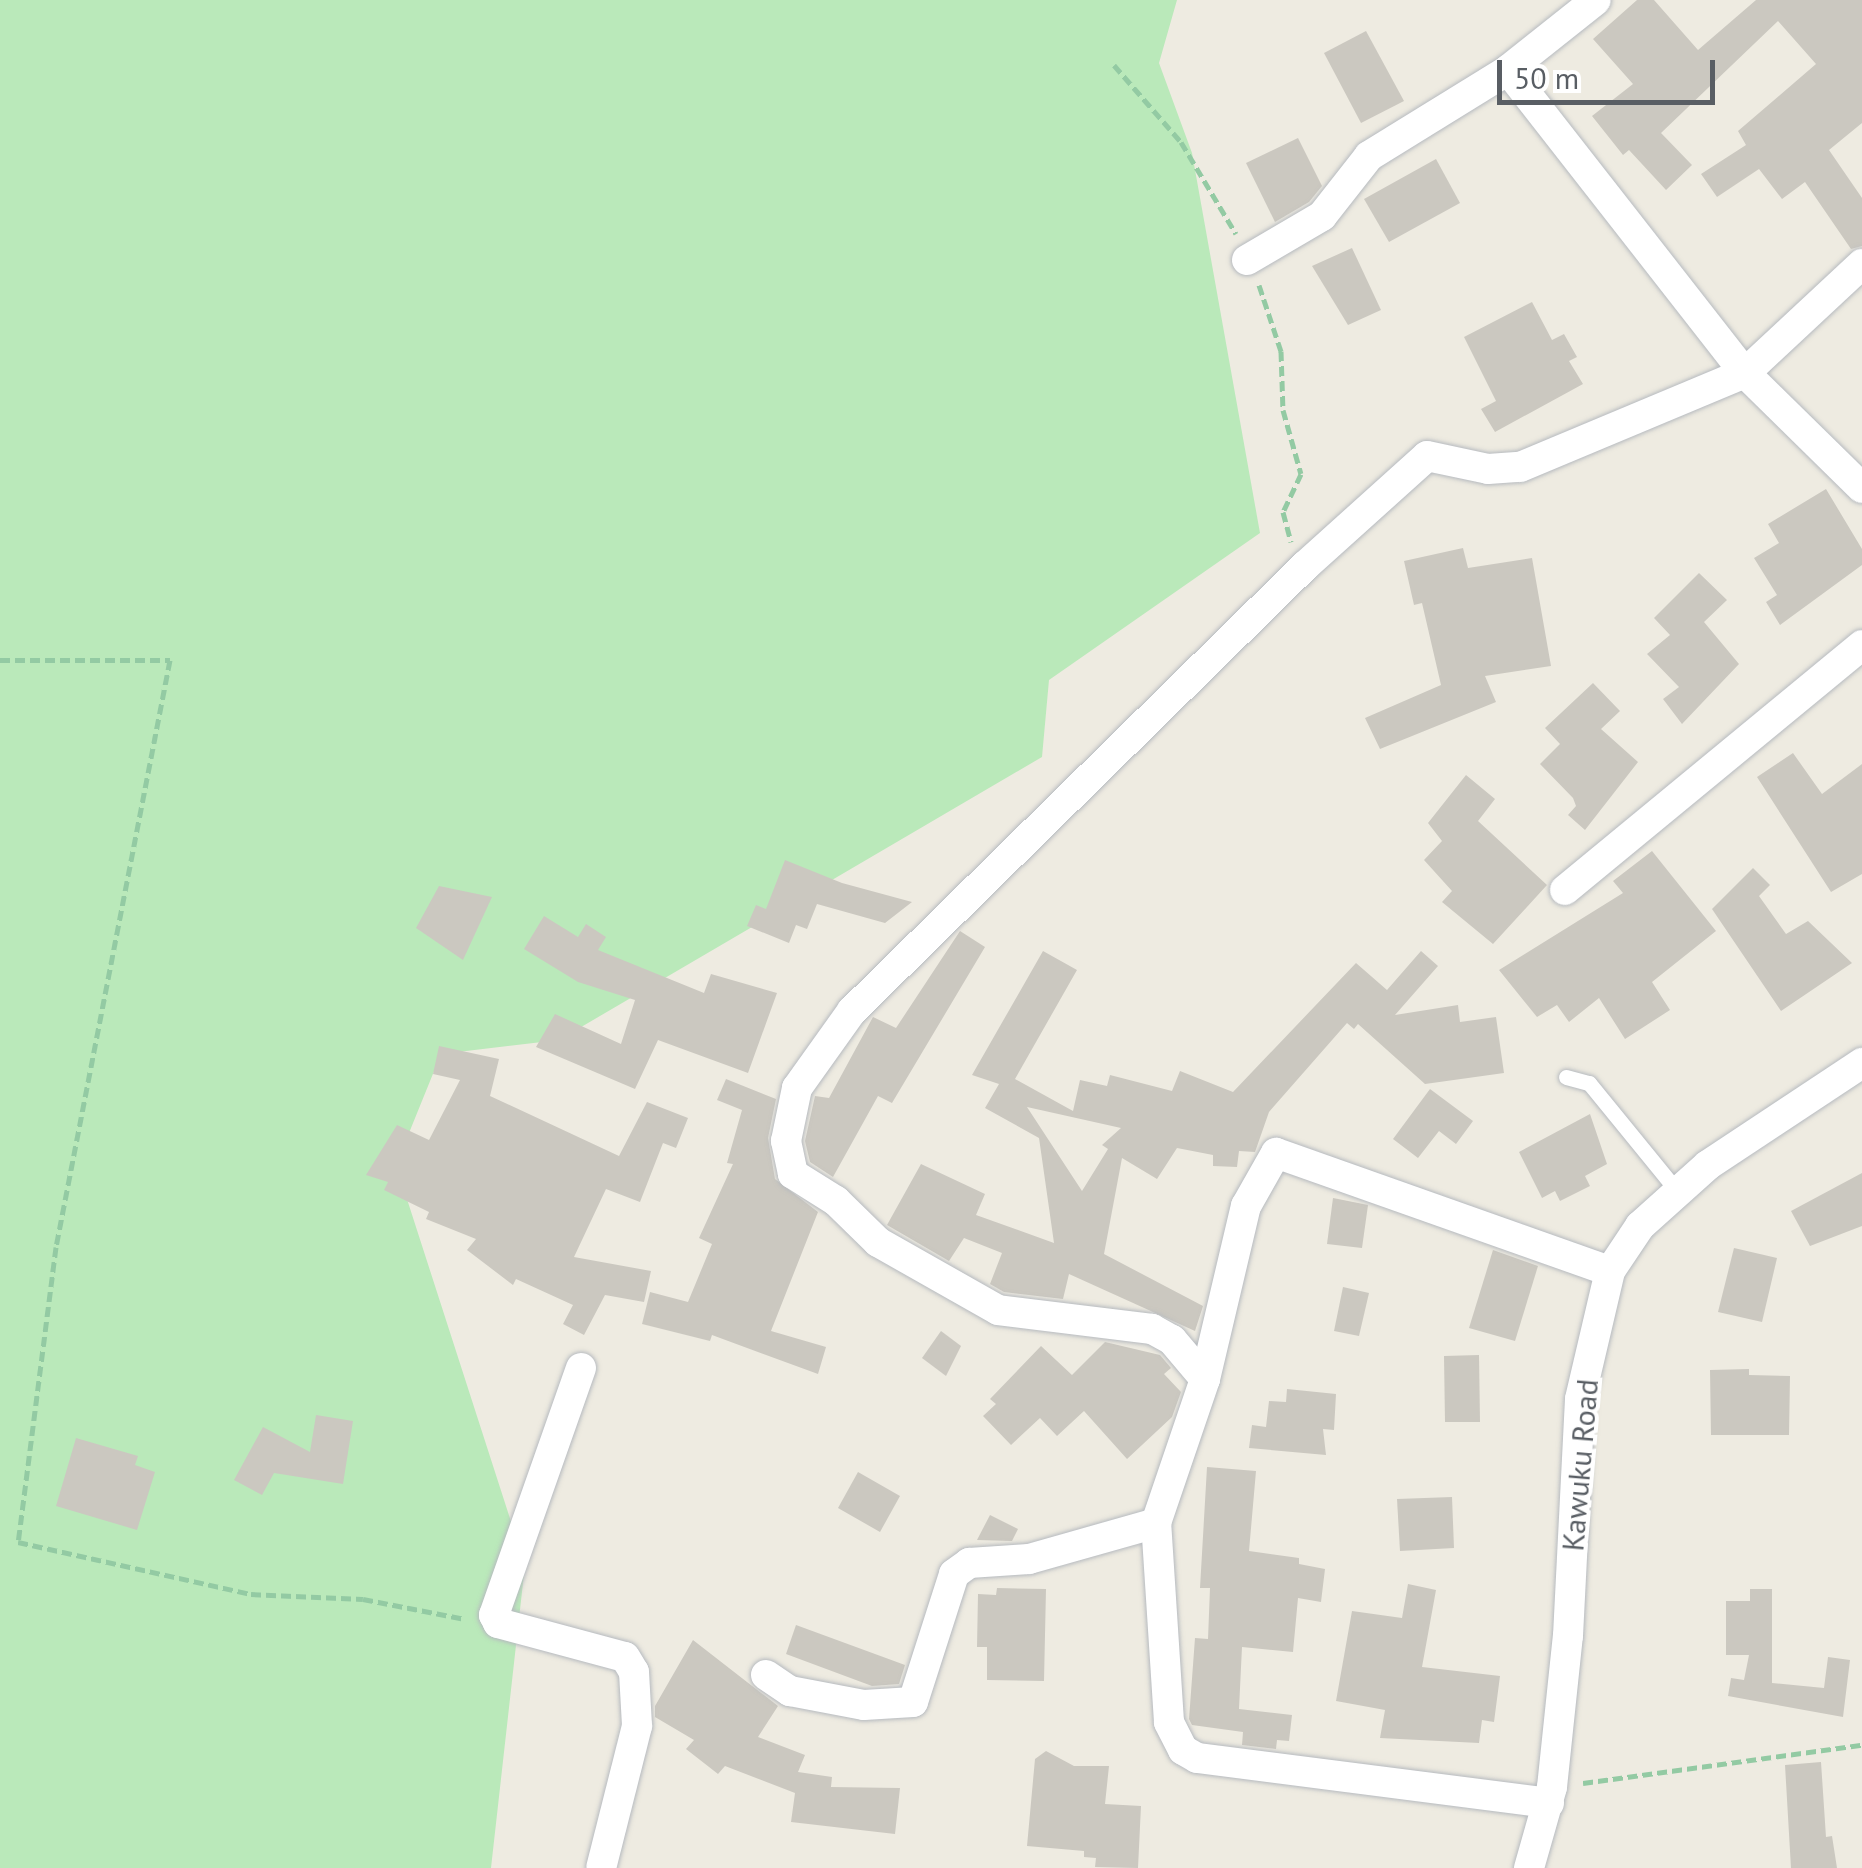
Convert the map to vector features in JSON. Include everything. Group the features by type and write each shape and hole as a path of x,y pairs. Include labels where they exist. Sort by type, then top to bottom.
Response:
{"street":[{"path":"1247,260 1322,216 1369,156 1508,70 1596,0"},
{"path":"1508,70 1745,373 1862,488"},
{"path":"1205,1378 1172,1340 1152,1329 998,1310 895,1252 836,1202 798,1180 786,1141 796,1088 852,1012 1305,566 1428,456 1488,469 1520,467 1745,373 1862,264"},
{"path":"1565,890 1862,645"},
{"name":"Kawuku Road","path":"1529,1868 1551,1795 1568,1636 1580,1399 1610,1271 1640,1226 1678,1192 1786,1108 1862,1063"},
{"path":"1551,1795 1197,1758 1183,1750 1169,1722 1156,1524 1205,1378 1246,1206 1281,1152 1610,1271"},
{"path":"581,1368 495,1605 498,1623 625,1657 634,1672 637,1726 601,1868"},
{"path":"766,1676 790,1691 864,1705 913,1702 954,1574 969,1563 1029,1560 1156,1524"}],"lane":[{"path":"1566,1077 1589,1084 1678,1192"}],"path":[{"path":"1114,65 1181,142 1247,260 1281,351 1282,410 1301,474 1282,512 1286,532 1305,566"},
{"path":"0,660 170,660 56,1246 18,1542 251,1594 363,1599 498,1623"},
{"path":"1551,1795 1862,1745"}],"green space":[{"path":"0,0 1177,0 1159,63 1192,153 1260,533 1049,680 1042,757 559,1040 441,1054 396,1165 525,1565 491,1868 0,1868"}],"building":[{"path":"1637,0 1654,0 1698,50 1756,0 1862,0 1862,123 1829,150 1862,198 1862,246 1851,249 1805,182 1782,199 1759,169 1717,197 1701,174 1746,145 1738,131 1816,64 1778,21 1661,133 1692,165 1666,190 1629,150 1623,155 1592,116 1633,84 1593,39"},
{"path":"1366,31 1404,101 1361,123 1324,53"},
{"path":"1298,138 1322,186 1309,202 1275,222 1246,163"},
{"path":"1436,159 1460,203 1389,242 1364,199"},
{"path":"1352,248 1381,310 1348,325 1312,266"},
{"path":"1532,302 1552,340 1564,334 1577,357 1569,361 1583,384 1495,432 1481,409 1496,401 1464,337"},
{"path":"1826,489 1862,549 1862,565 1780,625 1766,602 1777,595 1754,558 1779,543 1768,524"},
{"path":"1463,548 1468,568 1532,558 1551,666 1485,676 1496,702 1380,749 1365,718 1441,685 1422,603 1414,605 1404,561"},
{"path":"1699,573 1727,600 1704,622 1739,664 1682,724 1663,699 1679,687 1647,654 1670,635 1654,618"},
{"path":"1593,683 1620,711 1601,729 1638,762 1585,830 1568,815 1576,806 1573,798 1540,764 1560,744 1545,728"},
{"path":"1793,753 1822,794 1862,764 1862,874 1831,892 1757,777"},
{"path":"1466,775 1495,799 1478,821 1547,885 1493,944 1442,902 1452,891 1424,860 1442,841 1428,823"},
{"path":"1652,851 1716,931 1652,982 1670,1010 1625,1039 1599,998 1569,1022 1557,1005 1537,1017 1499,970 1623,893 1613,881"},
{"path":"785,860 842,883 912,902 885,923 817,904 807,929 796,925 789,943 747,926 756,905 766,909"},
{"path":"1753,868 1770,885 1759,896 1786,934 1808,921 1852,963 1781,1011 1712,909"},
{"path":"439,886 492,897 463,960 416,928"},
{"path":"544,916 578,937 586,924 606,937 598,950 704,993 711,974 777,993 748,1073 658,1040 635,1089 536,1047 555,1014 621,1044 635,1000 578,982 524,949"},
{"path":"960,931 985,947 892,1103 878,1096 833,1177 810,1162 805,1141 815,1096 829,1098 873,1017 896,1028"},
{"path":"1043,951 1077,970 1015,1079 1073,1111 1080,1080 1107,1086 1110,1075 1172,1091 1180,1071 1233,1092 1356,963 1387,990 1421,951 1438,966 1395,1015 1458,1005 1460,1022 1496,1017 1504,1073 1425,1084 1358,1024 1354,1029 1347,1023 1269,1112 1255,1152 1239,1151 1237,1167 1213,1166 1213,1155 1177,1148 1157,1179 1122,1158 1104,1254 1203,1306 1195,1331 1069,1274 1063,1299 1004,1292 990,1284 1002,1253 964,1238 949,1261 887,1225 921,1164 985,1194 976,1215 1054,1243 1039,1138 985,1108 999,1084 972,1075","holes":["1027,1107 1121,1128 1102,1145 1108,1149 1082,1191"]},
{"path":"439,1046 499,1059 490,1096 619,1156 647,1102 688,1118 676,1148 663,1143 640,1202 606,1189 574,1257 651,1271 644,1302 605,1295 584,1335 563,1324 573,1305 516,1279 513,1285 467,1250 476,1239 426,1219 429,1212 384,1190 388,1182 366,1175 397,1125 429,1140 460,1080 433,1074"},
{"path":"726,1079 776,1099 768,1138 775,1179 818,1212 771,1331 826,1347 818,1374 712,1335 710,1341 642,1324 650,1292 688,1302 712,1244 699,1238 733,1164 727,1163 742,1110 717,1100"},
{"path":"1430,1089 1473,1121 1456,1144 1439,1131 1418,1158 1393,1139"},
{"path":"1590,1114 1607,1164 1585,1176 1590,1186 1560,1201 1555,1191 1542,1198 1519,1152"},
{"path":"1862,1173 1862,1226 1810,1246 1791,1211"},
{"path":"1333,1198 1368,1205 1362,1248 1327,1244"},
{"path":"1734,1248 1777,1258 1762,1322 1718,1312"},
{"path":"1493,1250 1538,1266 1515,1341 1469,1328"},
{"path":"1343,1287 1369,1293 1359,1336 1334,1331"},
{"path":"941,1331 961,1346 946,1376 922,1358"},
{"path":"1105,1342 1160,1355 1171,1368 1164,1374 1181,1392 1172,1417 1127,1459 1084,1411 1057,1436 1040,1418 1011,1445 983,1416 996,1404 990,1399 1041,1346 1072,1375"},
{"path":"1479,1355 1480,1422 1445,1422 1444,1356"},
{"path":"1749,1369 1749,1375 1790,1376 1789,1435 1711,1435 1710,1370"},
{"path":"1287,1389 1336,1394 1334,1430 1323,1429 1326,1455 1249,1448 1252,1425 1266,1427 1269,1401 1286,1402"},
{"path":"316,1415 353,1421 343,1484 274,1473 262,1495 234,1480 263,1427 310,1452"},
{"path":"76,1438 138,1456 135,1465 155,1472 137,1530 56,1506"},
{"path":"1207,1467 1256,1471 1249,1551 1299,1558 1299,1564 1325,1569 1321,1602 1298,1598 1293,1652 1242,1647 1239,1709 1292,1715 1289,1741 1277,1740 1276,1749 1242,1745 1243,1732 1192,1725 1189,1719 1195,1638 1208,1639 1210,1588 1200,1588"},
{"path":"858,1472 900,1496 880,1532 838,1508"},
{"path":"1452,1497 1454,1548 1400,1551 1397,1499"},
{"path":"990,1515 1018,1529 1012,1541 977,1540"},
{"path":"1408,1584 1436,1590 1422,1667 1500,1676 1494,1722 1482,1720 1479,1743 1380,1738 1385,1710 1336,1701 1352,1611 1402,1618"},
{"path":"997,1588 1046,1589 1044,1681 987,1680 987,1647 977,1647 978,1594 996,1595"},
{"path":"1750,1589 1772,1589 1772,1683 1824,1688 1828,1657 1850,1660 1843,1717 1728,1696 1731,1678 1744,1680 1749,1655 1726,1655 1726,1601 1750,1601"},
{"path":"796,1625 905,1665 899,1684 872,1686 786,1654"},
{"path":"693,1640 778,1706 758,1737 805,1755 798,1772 832,1777 831,1787 900,1788 895,1834 791,1822 795,1793 725,1766 718,1774 686,1749 694,1740 655,1717 655,1706"},
{"path":"1046,1751 1074,1766 1109,1766 1105,1804 1141,1806 1138,1868 1095,1867 1096,1858 1084,1857 1084,1851 1027,1846 1035,1759"},
{"path":"1821,1762 1826,1837 1832,1836 1837,1868 1791,1868 1785,1765"}]}
